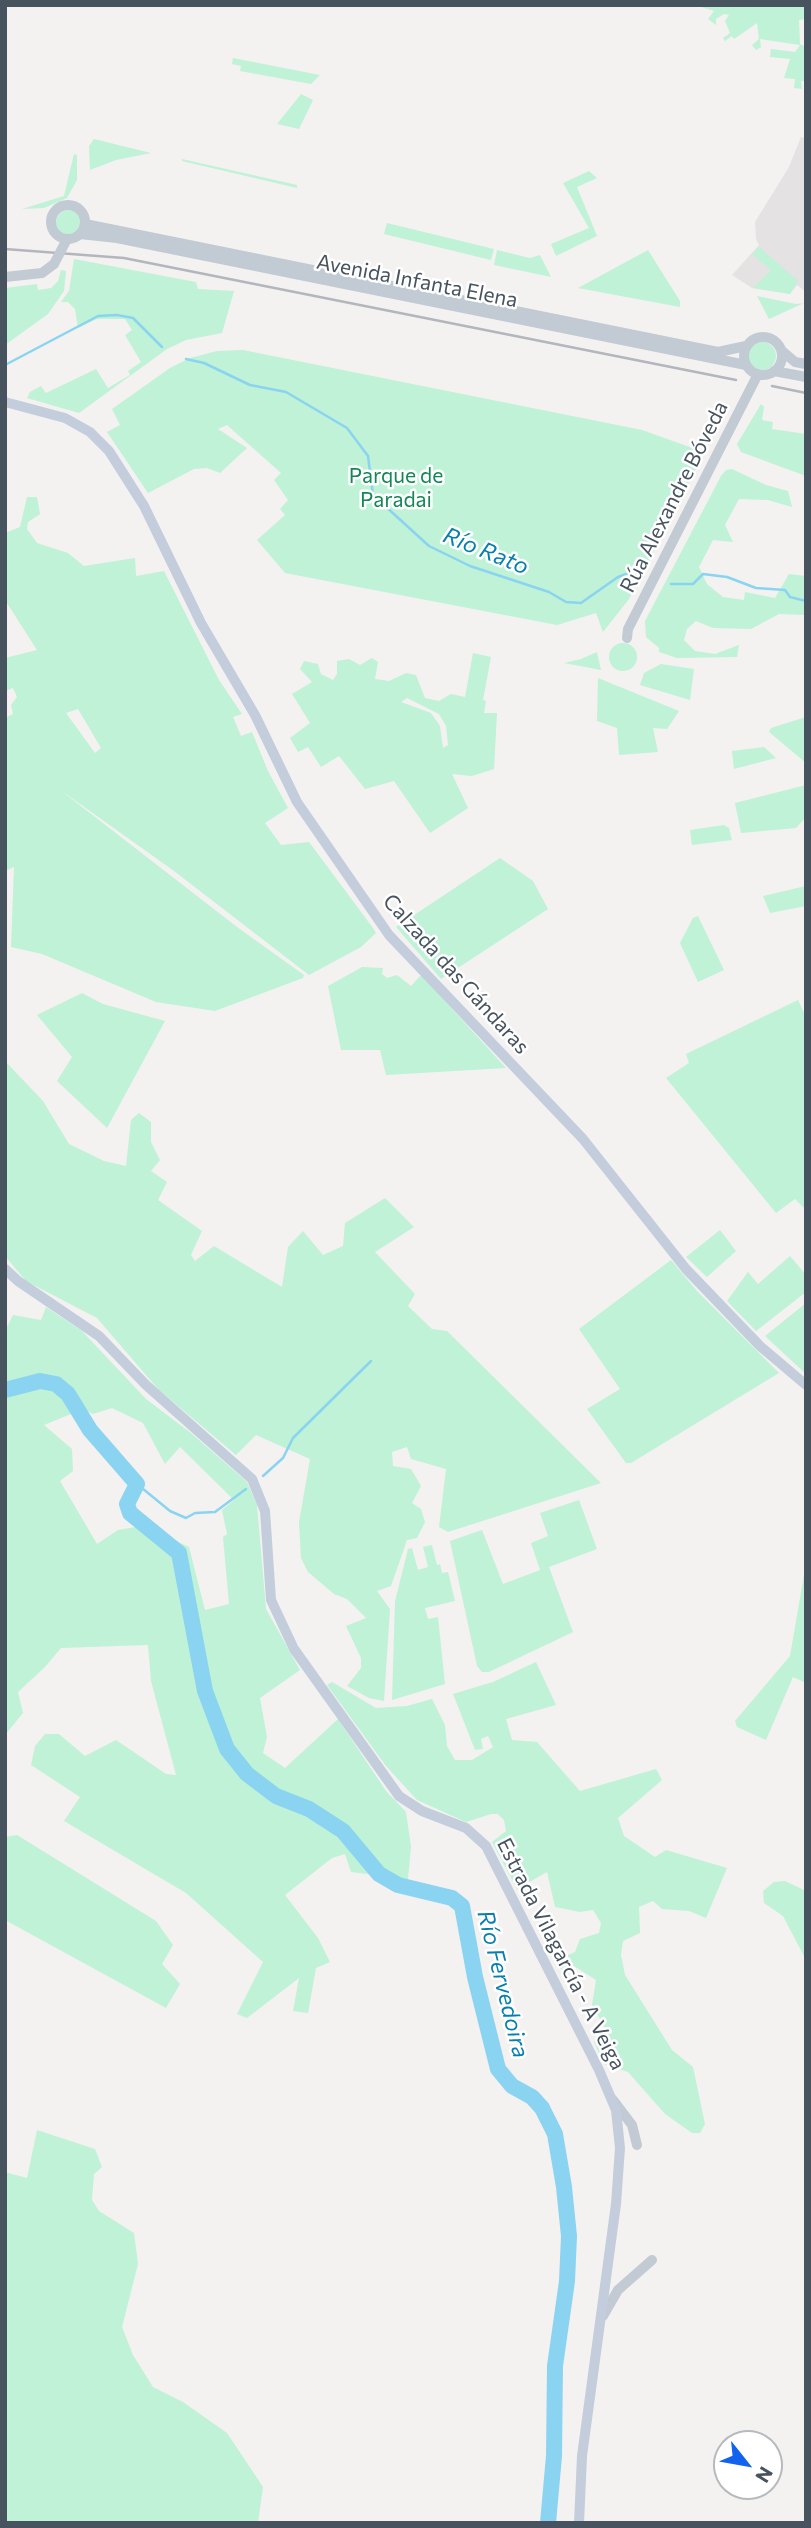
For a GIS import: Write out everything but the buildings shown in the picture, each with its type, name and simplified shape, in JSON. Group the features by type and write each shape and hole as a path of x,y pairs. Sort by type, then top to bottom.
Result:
{"main road":[{"name":"Calzada das Gándaras","path":"5,402 65,418 90,432 109,451 144,506 201,623 256,715 297,802 389,934 583,1139 686,1269 760,1346 806,1385"},
{"name":"Estrada Vilagarcía - A Veiga","path":"5,1269 18,1281 99,1336 146,1385 252,1479 265,1511 271,1600 294,1649 399,1796 422,1811 466,1828 486,1846 612,2099 620,2135 616,2204 582,2456 579,2523"}],"street":[{"path":"5,277 42,273 54,264 67,240 82,229 83,214 75,207 59,208 52,217 52,228 67,240"},
{"name":"Avenida Infanta Elena","path":"82,229 718,352 746,346"},
{"name":"Avenida Infanta Elena","path":"82,229 746,365"},
{"path":"806,364 795,362 767,337 755,338 746,346 746,365 758,374 774,371 806,377"},
{"path":"774,371 781,361 781,350"},
{"name":"Rúa Alexandre Bóveda","path":"627,638 628,629 758,374"},
{"path":"612,2099 625,2113 638,2145"},
{"path":"599,2329 612,2297 652,2260"}],"shaded area":[{"path":"801,137 806,138 806,292 797,285 790,294 752,288 732,275 759,245 755,222 789,167"}],"green space":[{"path":"806,5 806,19 799,20 800,44 806,47 806,81 801,81 802,89 794,88 795,79 784,78 790,59 770,57 771,49 795,52 800,45 760,39 761,47 756,50 752,45 759,39 757,23 734,39 732,36 725,41 723,38 730,33 725,21 729,15 724,14 716,19 716,25 708,19 714,11 698,6"},
{"path":"233,58 320,75 311,84 240,71 241,66 232,64"},
{"path":"301,94 313,100 299,129 277,124"},
{"path":"94,139 151,153 116,160 90,170 89,146"},
{"path":"74,154 77,155 77,180 67,198 44,208 22,209 64,196"},
{"path":"182,161 297,185 297,188"},
{"path":"589,171 597,178 577,187 597,236 556,256 551,244 589,228 563,183"},
{"path":"69,210 78,214 82,223 78,232 69,236 60,232 56,223 60,214"},
{"path":"387,223 494,249 491,260 384,234"},
{"path":"759,247 798,281 790,294 753,288 771,270 752,254"},
{"path":"497,250 530,258 540,255 551,277 494,265"},
{"path":"648,250 680,301 680,307 578,288"},
{"path":"74,259 196,282 198,289 234,291 222,333 186,340 167,349 79,413 27,398 30,392 41,386 46,393 96,369 108,388 130,375 128,371 141,362 125,335 132,330 125,319 97,319 78,328 75,309 68,302 61,302 69,291"},
{"path":"61,270 66,271 64,291 48,314 5,345 5,288 37,284 38,290 51,288 58,281"},
{"path":"757,296 796,304 804,303 769,319"},
{"path":"762,342 772,346 776,356 772,366 762,370 752,366 748,356 752,346"},
{"name":"Parque de Paradai","path":"243,350 642,430 698,450 701,459 629,599 603,632 596,613 557,625 285,573 257,540 285,515 280,509 288,500 274,480 281,473 227,425 218,429 247,448 220,473 207,468 194,469 148,493 107,432 120,425 112,409 170,368 190,358 217,351"},
{"path":"761,404 764,407 762,420 773,422 772,429 806,434 806,476 741,452 737,444"},
{"path":"732,469 766,485 788,491 792,507 768,500 739,499 725,525 733,542 713,540 699,567 707,584 723,597 744,600 745,592 775,598 789,574 806,576 806,615 779,614 751,629 713,628 696,621 687,629 684,640 695,651 715,654 739,645 737,657 677,658 659,652 659,648 646,637 645,621 721,476 726,470"},
{"path":"27,497 37,497 40,514 28,522 27,529 37,543 68,553 84,566 135,558 136,576 164,571 219,680 242,714 233,717 241,736 252,732 268,771 288,808 265,823 281,845 309,842 376,933 361,947 309,975 174,871 59,789 237,927 304,975 303,978 215,1011 156,1002 42,954 11,947 14,867 5,871 5,718 13,714 11,705 17,697 13,688 5,691 5,658 37,650 5,600 5,533 20,527","holes":["78,709 101,748 95,753 66,713"]},
{"path":"623,643 633,647 637,657 633,667 623,671 613,667 609,657 613,647"},
{"path":"597,652 601,670 564,663 581,659"},
{"path":"473,653 491,657 483,700 486,701 484,713 497,713 494,769 472,776 452,774 468,808 430,833 394,781 365,789 339,756 321,767 308,747 298,752 290,738 310,723 292,694 312,682 300,669 304,661 318,664 321,674 333,680 337,674 337,661 349,659 360,665 372,658 378,662 375,679 389,681 406,673 416,675 425,698 439,701 451,694 465,697","holes":["407,698 439,714 446,726 448,745 443,748 440,726 431,713 401,702"]},
{"path":"661,664 694,669 690,700 640,685 644,673"},
{"path":"598,678 679,711 667,729 653,728 658,752 619,755 617,728 597,721"},
{"path":"806,717 806,763 769,732 771,728"},
{"path":"764,747 776,758 734,769 732,751"},
{"path":"806,785 806,817 796,828 741,833 735,803"},
{"path":"724,825 729,828 732,840 692,845 690,830"},
{"path":"500,858 533,881 548,909 441,979 396,927"},
{"path":"806,886 806,906 770,913 763,896"},
{"path":"698,916 724,970 698,982 680,943 693,918"},
{"path":"362,967 383,968 382,974 387,978 397,975 411,986 421,975 506,1068 386,1075 380,1050 341,1050 328,986"},
{"path":"82,993 103,1004 165,1021 107,1128 57,1081 72,1057 37,1015"},
{"path":"798,1000 806,1017 806,1210 795,1199 776,1213 666,1078 689,1063 686,1054"},
{"path":"5,1061 43,1101 69,1144 104,1161 126,1166 131,1120 139,1113 151,1122 151,1142 160,1160 151,1171 167,1182 158,1200 202,1231 191,1255 195,1261 214,1246 282,1287 288,1247 303,1231 323,1255 343,1246 345,1223 385,1198 414,1227 375,1252 415,1294 408,1306 432,1329 447,1331 601,1483 448,1532 439,1527 446,1469 411,1459 407,1447 392,1452 393,1466 411,1469 421,1486 412,1503 421,1509 425,1522 417,1538 407,1540 391,1586 377,1591 390,1609 384,1701 369,1698 347,1686 361,1668 361,1658 346,1626 366,1618 347,1599 334,1594 308,1572 301,1558 299,1522 310,1459 256,1435 236,1455 158,1389 97,1318 26,1281 5,1256"},
{"path":"720,1230 736,1251 707,1277 686,1257"},
{"path":"790,1256 806,1275 806,1292 756,1331 727,1301 748,1272 758,1284"},
{"path":"671,1260 697,1291 779,1373 631,1463 626,1463 587,1409 620,1389 579,1329"},
{"path":"806,1303 806,1374 765,1336"},
{"path":"46,1307 82,1331 146,1399 191,1433 247,1482 257,1505 266,1609 300,1670 260,1698 267,1737 263,1753 285,1768 338,1719 386,1791 406,1812 411,1847 408,1879 351,1872 345,1854 332,1858 285,1895 318,1938 330,1962 316,1968 308,2013 293,2011 299,1978 247,2018 237,2014 263,1962 186,1893 64,1821 80,1797 31,1765 35,1746 45,1734 59,1734 85,1756 116,1740 166,1774 176,1775 151,1681 148,1645 61,1648 18,1692 23,1713 5,1735 5,1331 13,1315 41,1320","holes":["112,1408 143,1423 165,1464 180,1447 234,1500 222,1510 227,1534 223,1537 229,1604 205,1610 189,1547 174,1540 159,1540 142,1526 118,1530 97,1544 60,1481 73,1471 72,1449 44,1425 83,1409 93,1414"]},
{"path":"579,1500 597,1549 549,1567 573,1632 489,1672 482,1672 477,1666 450,1541 482,1530 503,1584 540,1570 531,1543 548,1536 540,1513"},
{"path":"432,1545 437,1565 440,1564 442,1573 448,1572 455,1601 425,1608 428,1619 438,1617 445,1684 392,1700 395,1601 408,1549 412,1548 418,1570 428,1567 423,1547"},
{"path":"806,1563 806,1683 793,1677 766,1740 737,1727 735,1721 790,1656"},
{"path":"536,1662 556,1705 506,1719 512,1740 537,1742 580,1791 656,1769 662,1780 618,1818 624,1836 655,1857 666,1850 727,1868 706,1918 689,1911 662,1909 653,1901 639,1907 640,1933 623,1941 621,1955 625,1975 672,2050 693,2067 705,2124 700,2133 692,2133 665,2114 628,2072 604,2064 594,2042 606,2030 592,2005 596,1980 574,1966 560,1969 555,1961 575,1952 580,1939 599,1933 601,1923 593,1910 580,1912 555,1907 547,1872 517,1889 492,1842 506,1831 504,1820 498,1814 491,1814 466,1822 417,1800 386,1766 327,1685 332,1682 376,1708 407,1706 432,1699 445,1725 447,1746 455,1760 472,1760 493,1747 488,1736 481,1739 483,1749 475,1750 453,1694 493,1682"},
{"path":"17,1835 156,1921 173,1945 162,1964 180,1984 166,2008 5,1920 5,1837"},
{"path":"785,1881 806,1891 806,1960 783,1916 764,1903 763,1891 774,1882"},
{"path":"37,2130 95,2149 102,2167 94,2174 92,2200 99,2211 134,2233 138,2264 122,2327 133,2355 153,2387 183,2402 227,2433 263,2487 258,2523 5,2523 5,2172 27,2178"}],"waterway":[{"name":"Río Rato","path":"5,365 98,316 133,318 162,347"},
{"name":"Río Rato","path":"186,359 204,363 250,385 286,392 347,428 368,456 373,495 429,546 470,566 549,592 566,602 581,603 618,577 629,573 636,574"},
{"name":"Río Rato","path":"671,584 693,584 703,574 727,577 756,588 785,590 790,597 806,601"},
{"path":"263,1476 283,1458 293,1438 371,1361"},
{"name":"Río Fervedoira","path":"5,1390 40,1381 56,1384 68,1394 90,1430 137,1484 127,1504 130,1513 179,1553 205,1691 227,1749 247,1774 276,1796 309,1809 343,1831 379,1874 398,1885 452,1898 462,1906 475,1977 498,2069 512,2086 532,2097 542,2108 555,2134 564,2187 569,2236 567,2281 555,2366 554,2456 548,2523"},
{"path":"137,1484 170,1511 186,1518 195,1513 215,1512 246,1489"}],"railway":[{"path":"5,249 124,258 736,380"},
{"path":"772,386 806,393"}]}
